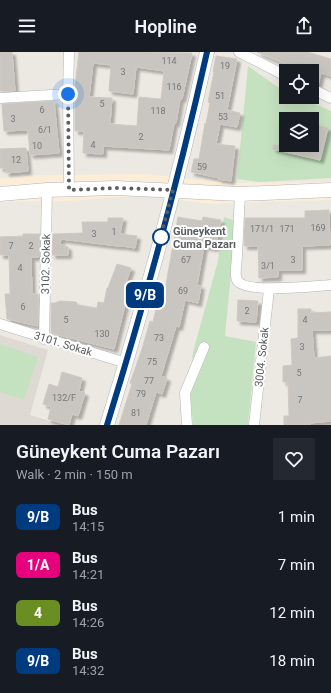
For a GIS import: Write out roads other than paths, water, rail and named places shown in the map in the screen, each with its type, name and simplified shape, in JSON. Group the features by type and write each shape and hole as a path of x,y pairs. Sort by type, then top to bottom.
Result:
{"main road":[{"path":"107,425 138,324 193,115 207,52"},
{"path":"0,194 47,190 116,188 240,194 331,190"}],"street":[{"path":"69,52 69,190"},
{"path":"239,52 250,55 279,72"},
{"path":"319,92 331,98"},
{"path":"0,98 68,94"},
{"name":"3102. Sokak","path":"44,339 47,190"},
{"path":"240,194 237,280 239,283 247,286 269,289 331,285"},
{"name":"3004. Sokak","path":"254,425 269,289"},
{"name":"3101. Sokak","path":"0,324 44,339 126,362"},
{"path":"187,425 185,393 204,347"}],"place":[{"name":"Güneykent Cuma Pazarı","path":"161,237"}]}
